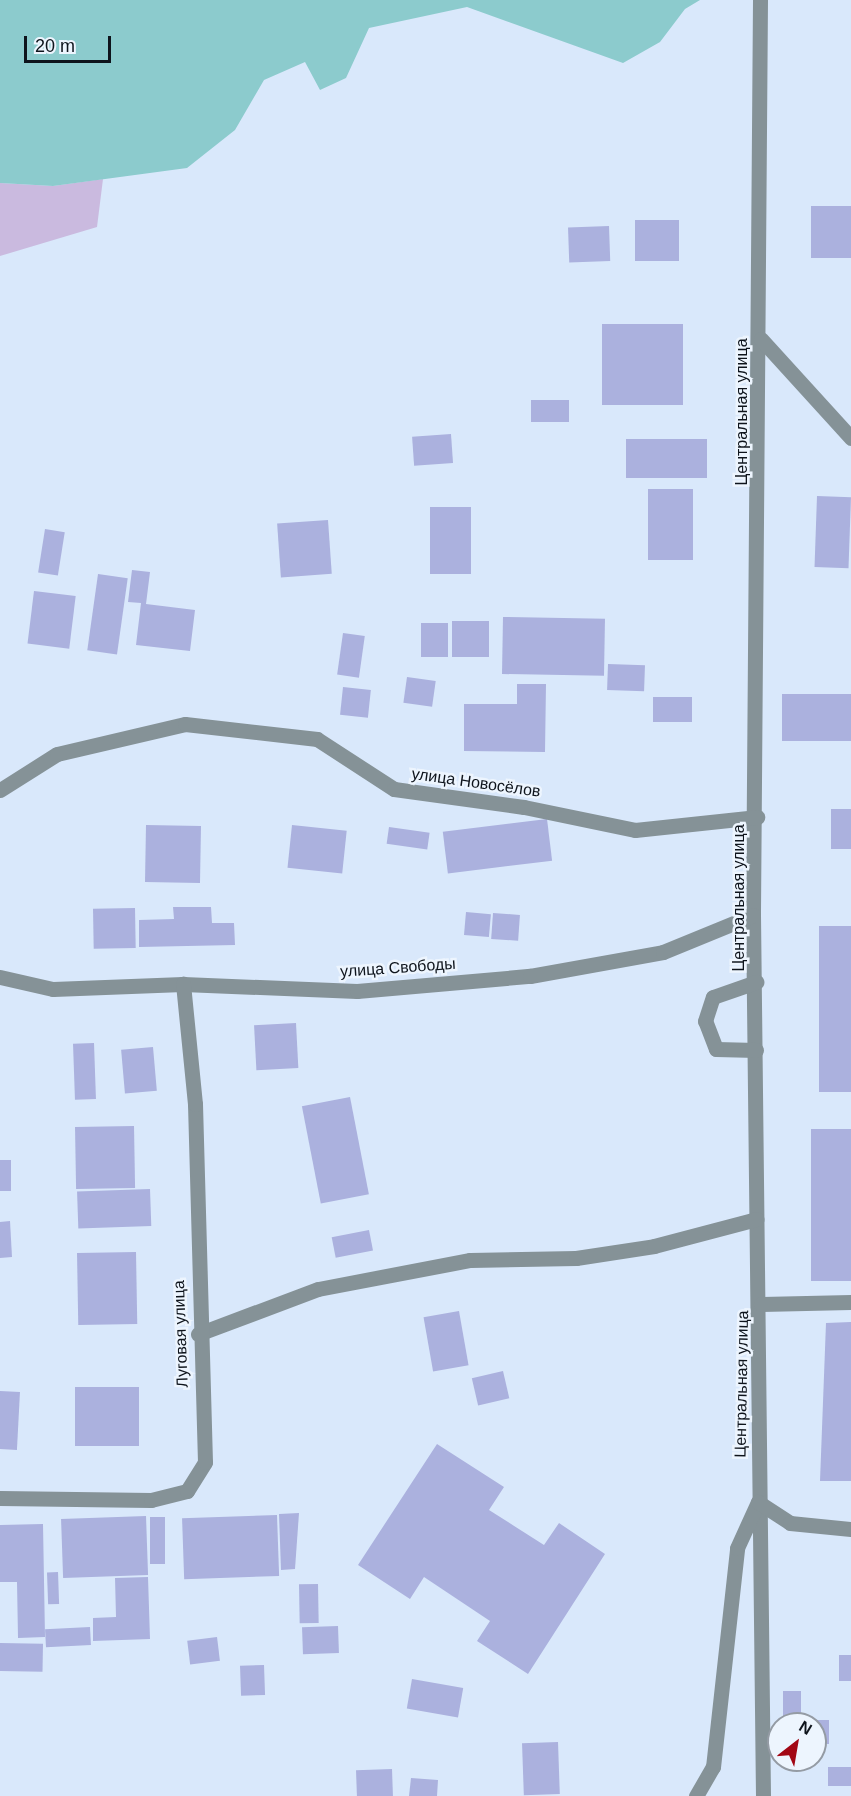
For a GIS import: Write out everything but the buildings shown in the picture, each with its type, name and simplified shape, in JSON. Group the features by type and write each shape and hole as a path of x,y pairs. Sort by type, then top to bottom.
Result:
{"street":[{"name":"Центральная улица","path":"760,0 761,339 757,817 753,915 756,982 757,1219 761,1304 758,1502 763,1555 763,1796"},
{"path":"761,339 851,438"},
{"name":"улица Новосёлов","path":"0,790 57,754 185,724 317,739 394,789 524,807 635,830 757,817"},
{"name":"улица Свободы","path":"0,977 53,989 183,984 357,991 530,976 663,952 753,915"},
{"path":"756,982 713,998 705,1021 716,1049 756,1050"},
{"name":"Луговая улица","path":"0,1497 151,1500 187,1491 205,1462 198,1334 195,1104 183,984"},
{"path":"198,1334 318,1289 470,1260 576,1258 654,1246 757,1219"},
{"path":"761,1304 851,1302"},
{"path":"696,1796 713,1767 737,1548 758,1502 790,1522 851,1529"}],"shaded area":[{"path":"0,0 700,0 685,9 660,42 623,63 467,7 369,28 346,78 320,90 305,62 264,80 235,130 187,168 53,186 0,183"},
{"path":"103,179 97,227 0,256 0,183 53,186"}]}
